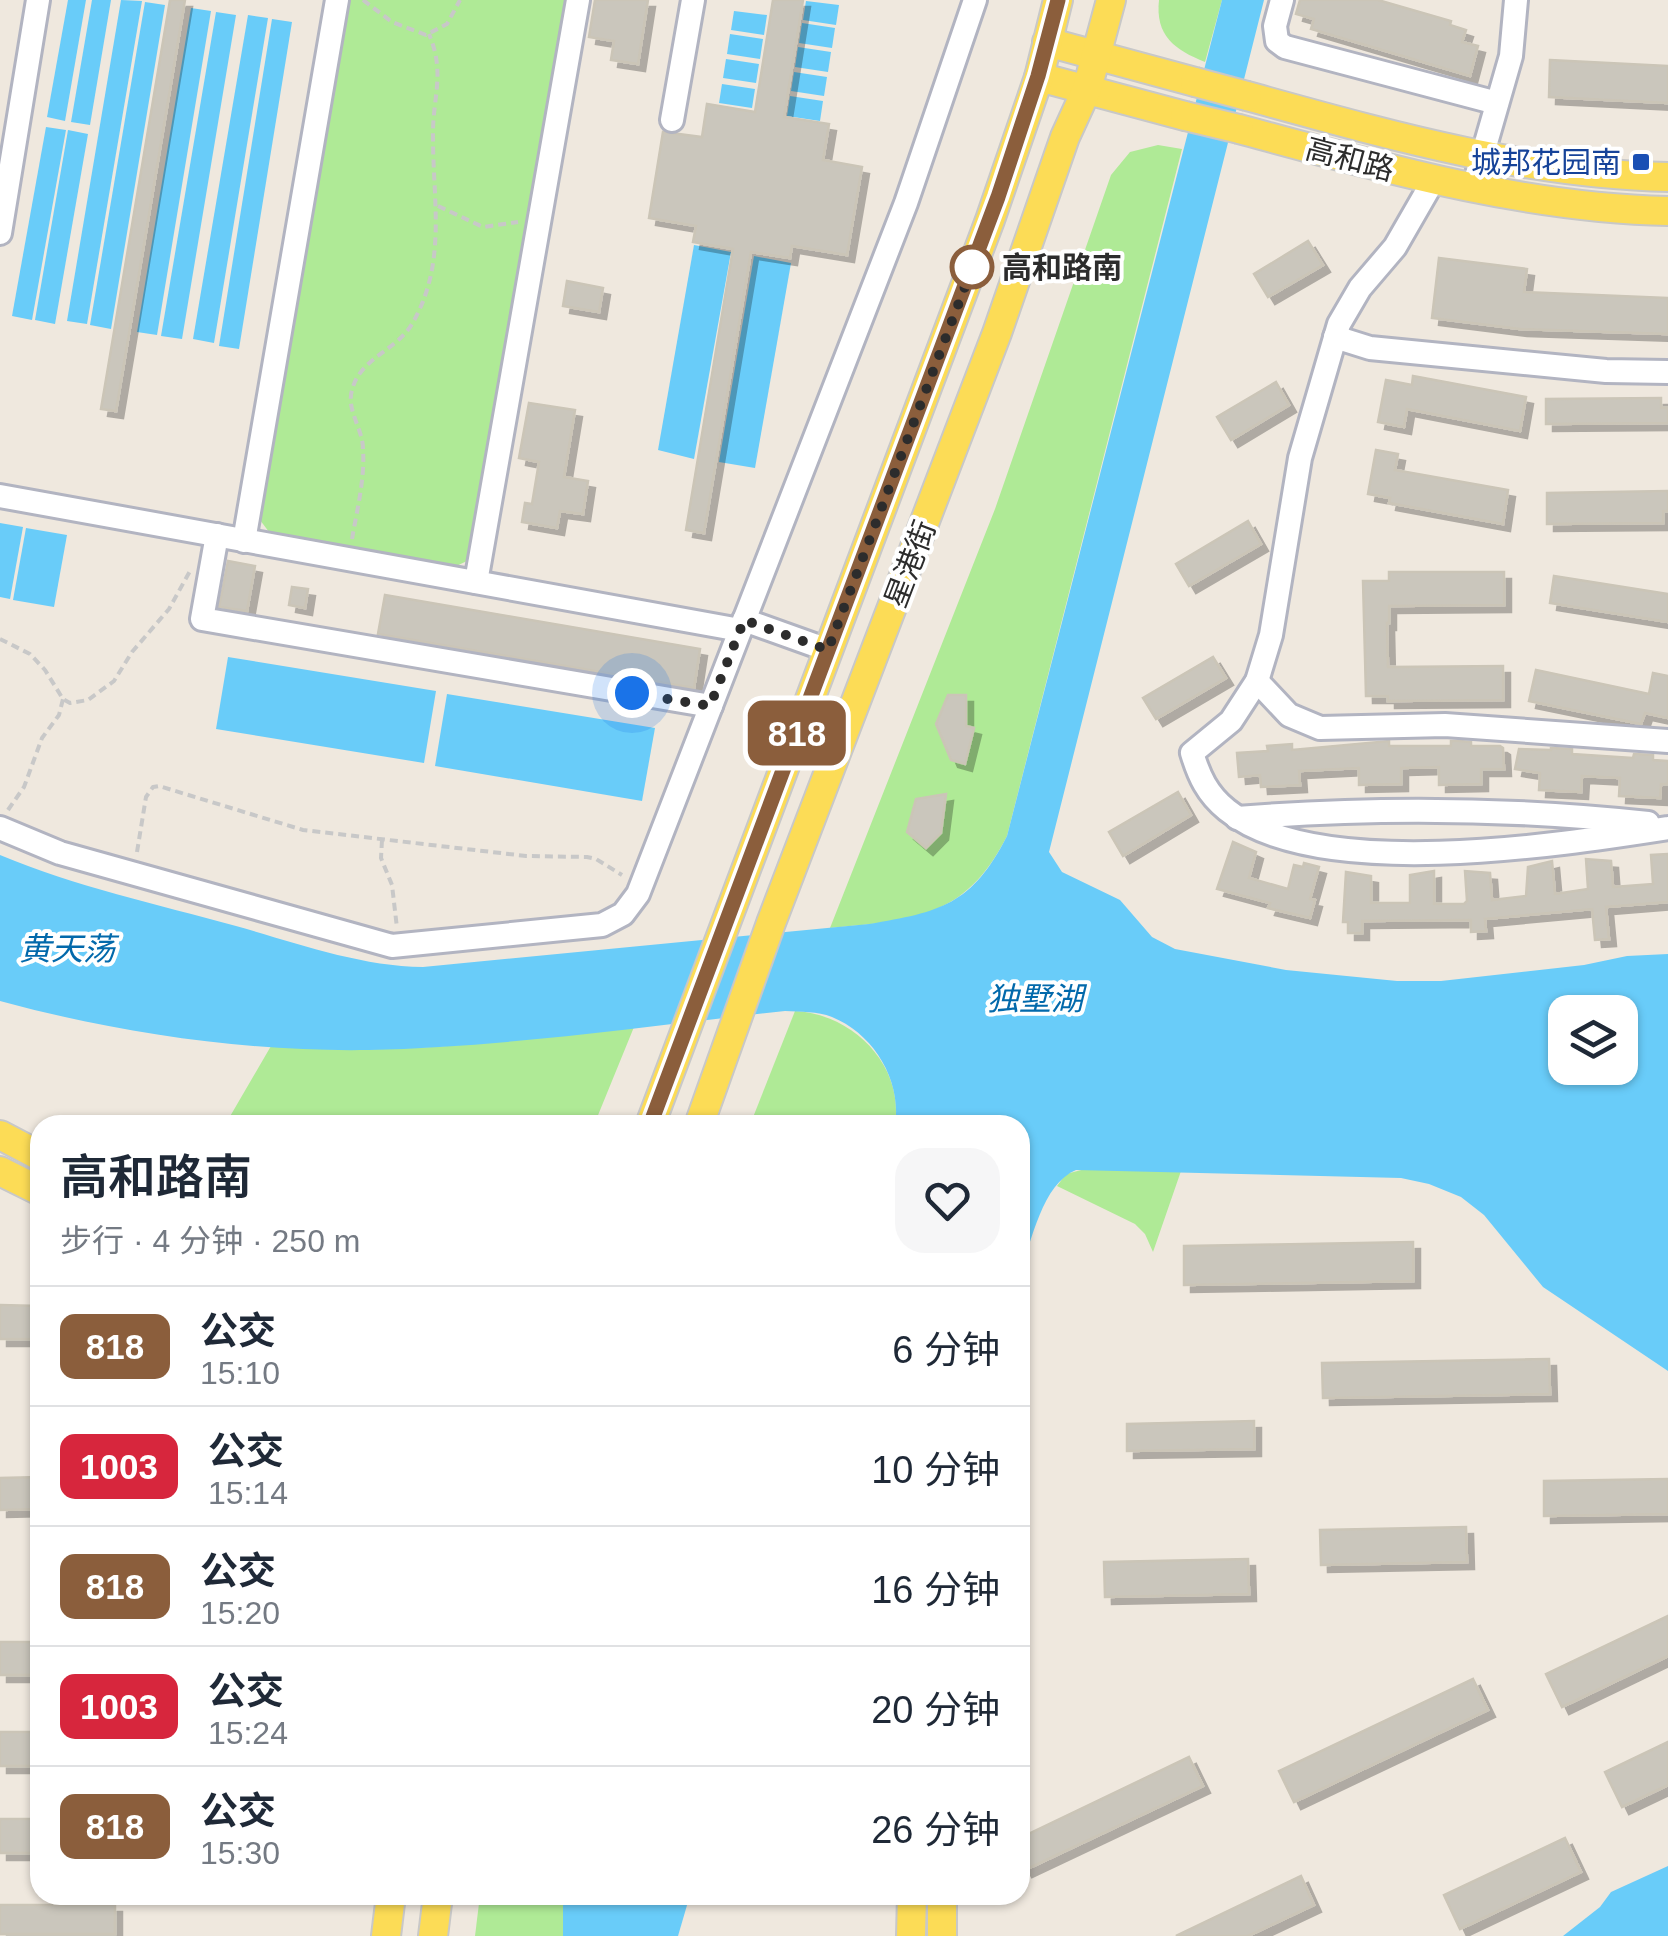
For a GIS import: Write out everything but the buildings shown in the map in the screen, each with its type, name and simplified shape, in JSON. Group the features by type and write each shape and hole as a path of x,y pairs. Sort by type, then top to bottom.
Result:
{"main road":[{"name":"星港街","path":"654,1115 995,205 1038,76 1058,0"},
{"name":"星港街","path":"703,1115 771,923 997,333 1065,137 1087,89 1111,0"},
{"name":"高和路","path":"1047,42 1422,144 1548,167 1668,177"},
{"name":"高和路","path":"1038,76 1433,181 1543,200 1668,210"},
{"path":"0,1135 30,1151"},
{"path":"0,1170 30,1186"},
{"path":"386,1936 390,1905"},
{"path":"434,1936 437,1905"},
{"path":"911,1936 912,1905"},
{"path":"942,1905 942,1936"}],"street":[{"path":"0,233 38,0"},
{"path":"244,540 337,0"},
{"path":"476,582 578,0"},
{"path":"672,120 693,0"},
{"path":"0,825 60,854 376,944 399,947 602,925 623,914 641,886 906,203 975,0"},
{"path":"1282,0 1275,26 1280,45 1497,103"},
{"path":"1473,188 1511,56 1516,0"},
{"path":"1433,181 1395,247 1350,302 1335,337 1300,458 1272,635 1257,681 1231,721 1192,753 1202,783 1212,797 1238,818 1264,832 1314,844 1440,852 1547,846 1668,826"},
{"path":"1335,337 1370,348 1592,370 1668,372"},
{"path":"0,496 215,545 244,540 742,625 828,650"},
{"path":"215,545 202,619 710,706"},
{"path":"1257,681 1289,715 1320,728 1445,725 1668,742"},
{"path":"1238,818 1356,809 1450,809 1668,826"}],"path":[{"path":"363,0 418,34 430,34 447,24 460,0"},
{"path":"349,560 363,470 362,438 351,403 352,387 366,366 394,346 414,321 431,268 438,206 433,137 439,68 430,34"},
{"path":"438,206 483,227 540,218"},
{"path":"0,639 30,654 63,699 70,703 88,700 114,681 138,644 150,635 169,609 183,579 215,545"},
{"path":"0,825 24,787 42,738 60,715 63,699"},
{"path":"133,874 146,797 153,787 303,830 526,856 596,859 641,886"},
{"path":"382,840 381,858 393,892 399,947"}],"green space":[{"path":"343,0 570,0 474,551 467,561 452,568 272,536 260,520 259,507"},
{"path":"1159,0 1222,0 1205,62 1169,40 1160,23"},
{"path":"1158,145 1182,149 1007,836 973,884 934,910 887,922 830,928 995,509 1111,175 1130,152"},
{"path":"795,1011 816,1014 855,1033 883,1063 896,1103 895,1115 754,1115"},
{"path":"634,1027 598,1115 231,1115 271,1046 362,1050 498,1042"},
{"path":"1089,1168 1181,1171 1153,1252 1145,1234 1135,1224 1057,1186 1066,1174"},
{"path":"479,1905 563,1905 563,1936 475,1936"}],"water":[{"path":"68,0 86,0 65,121 47,117"},
{"path":"92,0 111,0 90,125 71,122"},
{"path":"121,0 142,1 87,324 67,321"},
{"name":"独墅湖","path":"1222,0 1264,0 1049,852 1062,872 1120,900 1152,937 1175,949 1286,970 1397,981 1441,981 1668,954 1668,1371 1543,1287 1484,1215 1461,1197 1401,1178 1076,1170 1055,1187 1030,1242 1030,1115 896,1115 889,1076 872,1047 847,1025 821,1014 785,1011 473,1045 323,1050 229,1044 136,1031 0,1001 0,855 87,886 328,952 375,963 423,967 869,924 935,909 967,891 981,877 1007,836"},
{"path":"806,1 839,5 836,25 803,20"},
{"path":"145,2 165,5 111,329 90,325"},
{"path":"191,8 211,11 157,335 137,332"},
{"path":"734,11 767,15 764,35 731,30"},
{"path":"216,12 236,15 182,339 161,336"},
{"path":"248,15 268,18 214,343 193,339"},
{"path":"272,19 292,22 239,349 219,346"},
{"path":"802,23 835,28 832,48 799,43"},
{"path":"730,34 763,39 760,59 727,54"},
{"path":"798,47 831,52 828,72 795,67"},
{"path":"726,59 759,64 756,83 723,78"},
{"path":"794,72 827,77 824,96 791,91"},
{"path":"722,84 755,89 752,108 719,103"},
{"path":"790,96 823,101 820,121 787,116"},
{"path":"46,127 66,130 32,320 12,316"},
{"path":"68,130 88,134 55,324 35,320"},
{"path":"694,245 731,252 694,459 658,450"},
{"path":"754,256 791,263 755,468 719,462"},
{"path":"0,523 23,527 10,599 0,597"},
{"path":"26,528 67,535 54,607 13,600"},
{"path":"228,657 436,691 424,763 216,729"},
{"path":"447,694 655,728 642,801 435,766"},
{"path":"1668,1866 1668,1936 1563,1936 1600,1907 1611,1892"},
{"path":"563,1905 687,1905 678,1936 563,1936"}],"bus line":[{"name":"818","path":"654,1115 998,197 1038,76 1058,0"}],"place":[{"name":"城邦花园南","path":"1641,162"},
{"name":"高和路南","path":"972,267"}],"route":[{"path":"632,693 710,706 744,620 828,650 978,252 972,267"}],"water label":[{"name":"黄天荡","path":"67,949"}]}
